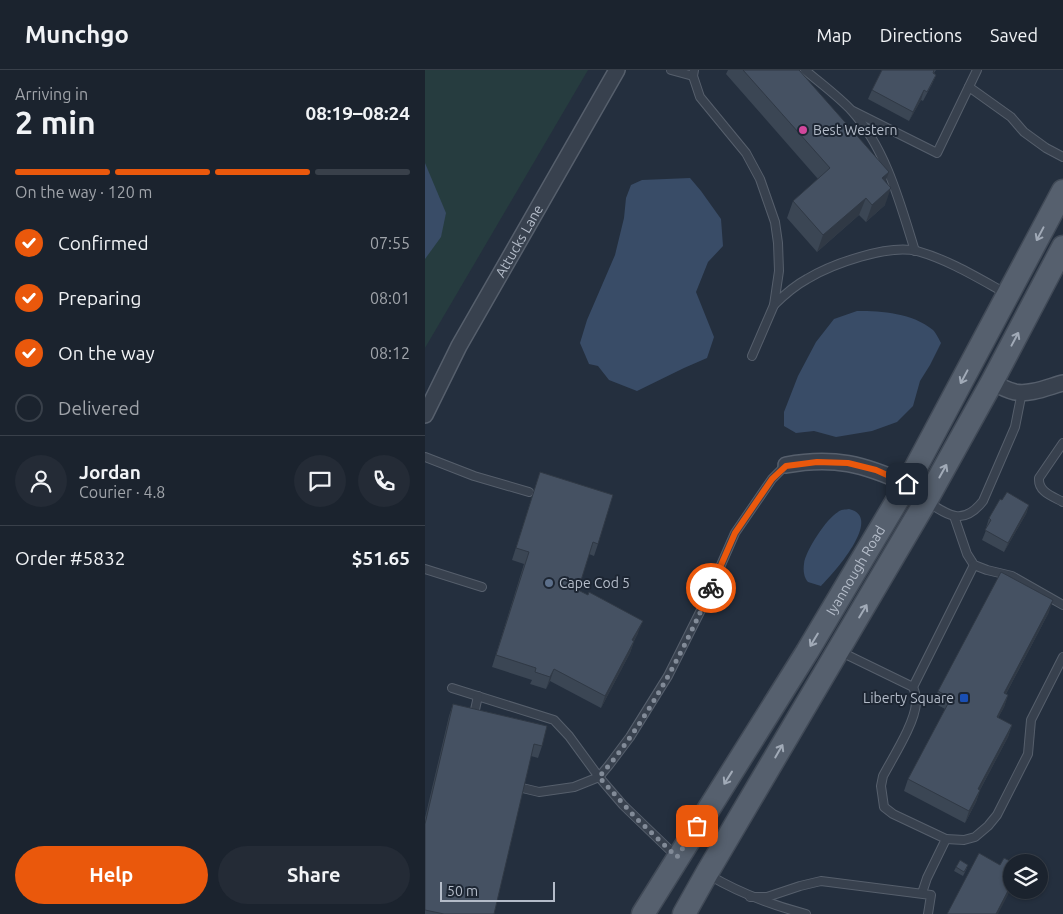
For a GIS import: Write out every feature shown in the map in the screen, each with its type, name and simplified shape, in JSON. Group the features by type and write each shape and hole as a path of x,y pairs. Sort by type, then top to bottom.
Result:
{"main road":[{"name":"Iyannough Road","path":"643,914 807,652 907,484 1063,191"},
{"name":"Iyannough Road","path":"684,914 926,501 992,382 1063,247"}],"street":[{"name":"Attucks Lane","path":"425,415 467,331 617,70"},
{"path":"992,382 1009,390 1022,392 1063,383"},
{"path":"786,466 817,462 848,463 876,470 907,484"}],"lane":[{"path":"671,70 694,73 700,97 746,153 760,179 775,222 779,271 774,305 752,356"},
{"path":"805,70 852,111 874,142 897,194 915,251"},
{"path":"852,111 937,153 977,70"},
{"path":"969,87 1011,118 1024,132 1045,148 1063,157"},
{"path":"774,305 792,288 808,278 872,253 893,250 915,251 965,270 1008,295"},
{"path":"926,501 954,516 968,516 975,511 983,501 1015,427 1022,392"},
{"path":"1063,442 1039,478 1039,485 1042,490 1063,502"},
{"path":"425,457 475,476 529,492"},
{"path":"503,784 539,792 575,787 599,777 630,738 668,676 696,621 735,533 772,479 786,466"},
{"path":"954,516 967,554 974,565 1012,576 1063,606"},
{"path":"974,565 913,687 916,696 914,711 883,776 881,786 884,807 893,814 946,839 964,840 975,836 988,826 997,815 1028,754 1031,720 1063,657"},
{"path":"425,569 482,587"},
{"path":"839,651 913,687"},
{"path":"451,688 554,720 578,746 599,777 630,812 677,857"},
{"path":"471,731 478,696"},
{"path":"922,893 927,878 946,839"},
{"path":"707,873 732,889 750,897 807,914"},
{"path":"750,897 767,897 821,880 931,894 928,914"}],"green space":[{"path":"425,70 588,70 425,348"}],"water":[{"path":"425,163 446,213 441,237 425,259"},
{"path":"690,178 721,219 723,246 708,262 696,292 714,337 707,358 637,391 609,380 598,366 589,364 580,343 587,320 615,255 624,218 626,198 631,185 642,180"},
{"path":"857,311 897,314 907,317 925,324 937,336 941,343 920,381 913,406 897,422 872,431 836,437 814,431 796,433 784,426 784,412 798,376 816,342 834,319"},
{"path":"849,509 859,514 861,523 859,534 853,546 821,586 808,582 804,566 805,558 812,543 833,515 840,510"}],"building":[{"name":"Best Western","path":"743,70 799,70 889,172 882,178 891,188 872,205 866,198 823,235 793,201 830,168"},
{"path":"882,70 934,70 933,73 936,75 927,92 924,90 913,112 872,90"},
{"name":"Cape Cod 5","path":"540,472 613,495 598,544 593,542 578,590 588,595 589,592 643,621 605,696 554,669 550,677 535,672 536,668 496,655 529,552 516,548"},
{"path":"1007,492 1029,505 1008,543 985,530 991,520 989,518 1000,499 1002,500"},
{"path":"1001,572 1053,600 1004,693 1008,695 997,717 1012,725 978,789 980,790 969,811 908,779 951,698 938,691"},
{"path":"453,704 547,726 542,746 534,744 494,914 444,914 425,910 425,824"},
{"path":"979,853 1000,865 1003,860 1004,899 996,914 947,914"},
{"path":"960,860 968,865 964,872 956,867"}],"way so far":[{"path":"697,826 677,857 623,805 599,777 630,738 668,676 711,588"}],"place":[{"name":"Best Western","path":"803,130"},
{"name":"Cape Cod 5","path":"549,583"},
{"name":"Liberty Square","path":"964,698"}],"route":[{"path":"711,588 735,533 772,479 786,466 800,462 848,463 876,470 907,484"}]}
